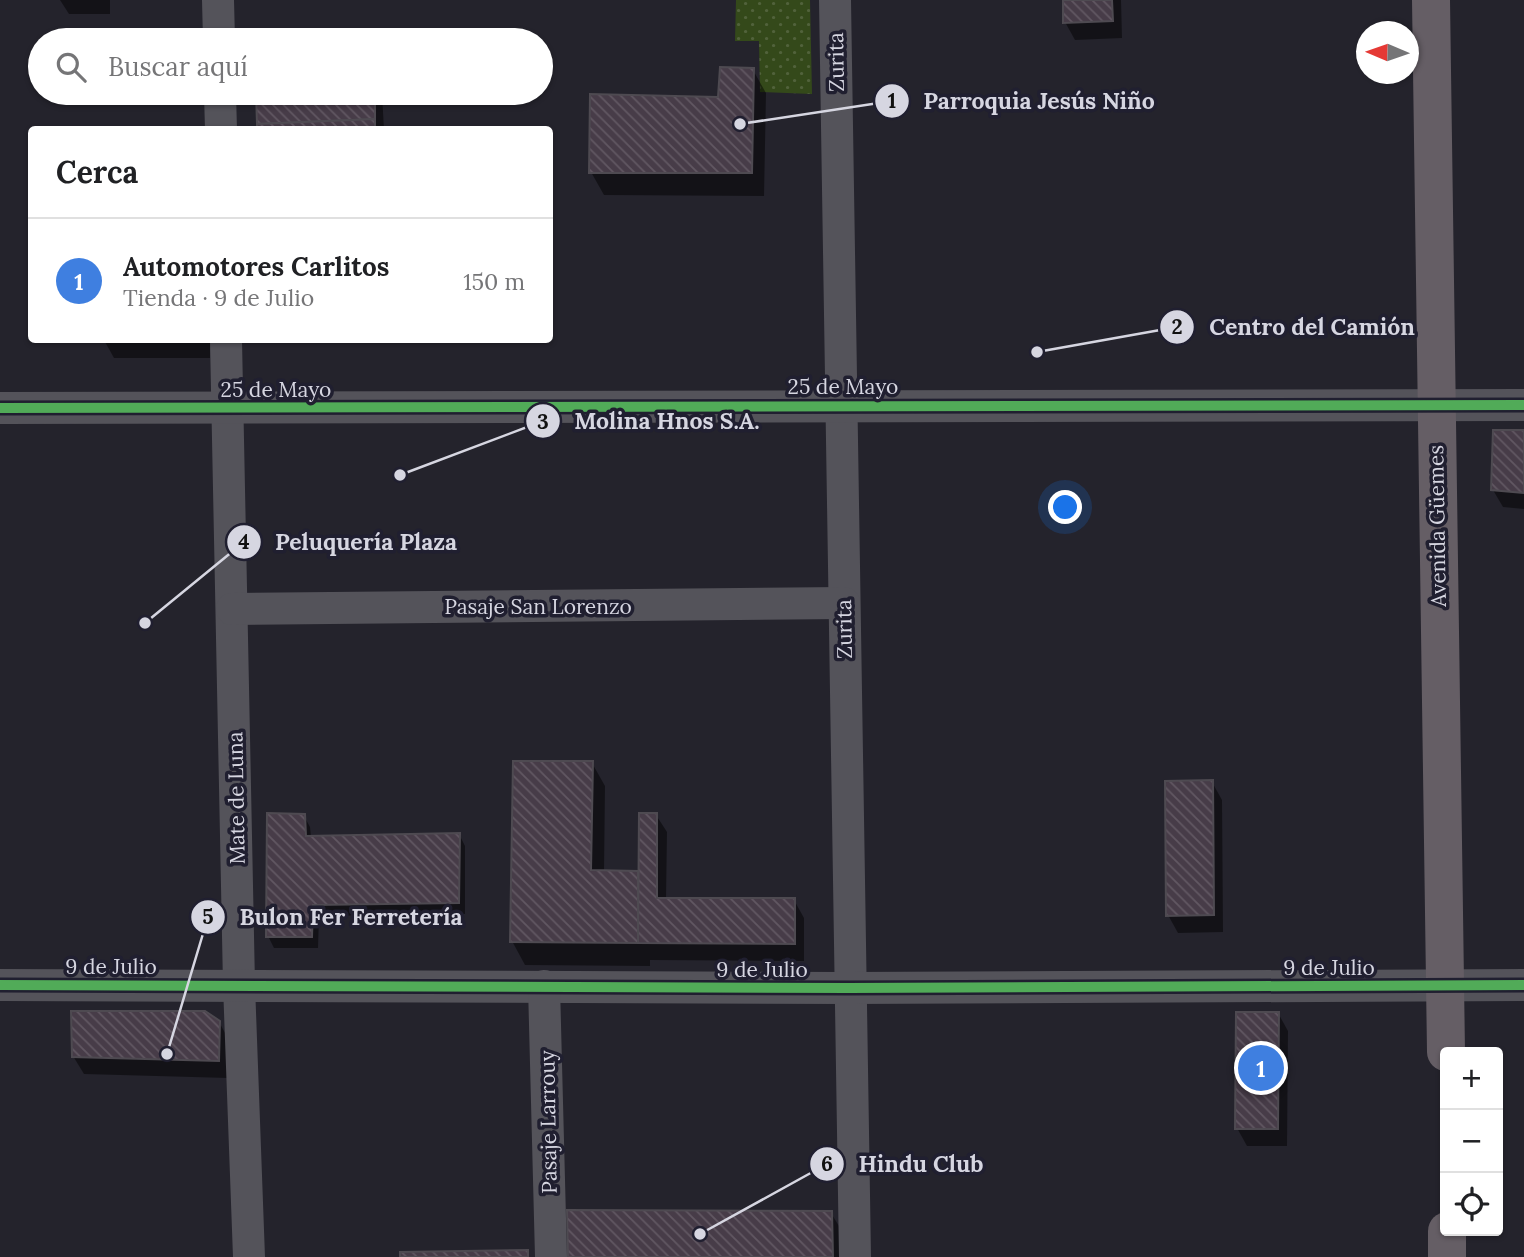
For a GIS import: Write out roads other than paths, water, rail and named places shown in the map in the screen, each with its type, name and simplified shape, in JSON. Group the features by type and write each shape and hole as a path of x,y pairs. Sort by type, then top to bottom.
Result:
{"main road":[{"name":"Avenida Güemes","path":"1431,0 1434,405 1446,1047"},
{"path":"1447,1236 1447,1257"}],"street":[{"path":"218,0 219,28"},
{"name":"Zurita","path":"835,0 855,1257"},
{"path":"220,105 221,126"},
{"name":"Mate de Luna","path":"226,343 239,985 249,1257"},
{"name":"25 de Mayo","path":"0,408 1524,405"},
{"name":"Pasaje San Lorenzo","path":"232,609 844,604"},
{"name":"9 de Julio","path":"0,985 849,988 1524,985"},
{"name":"Pasaje Larrouy","path":"544,986 551,1257"}],"place":[{"name":"Parroquia Jesús Niño","path":"740,124"},
{"name":"Centro del Camión","path":"1037,352"},
{"name":"Molina Hnos S.A.","path":"400,475"},
{"name":"Peluquería Plaza","path":"145,623"},
{"name":"Bulon Fer Ferretería","path":"167,1054"},
{"name":"Automotores Carlitos","path":"1261,1068"},
{"name":"Hindu Club","path":"700,1234"}]}
